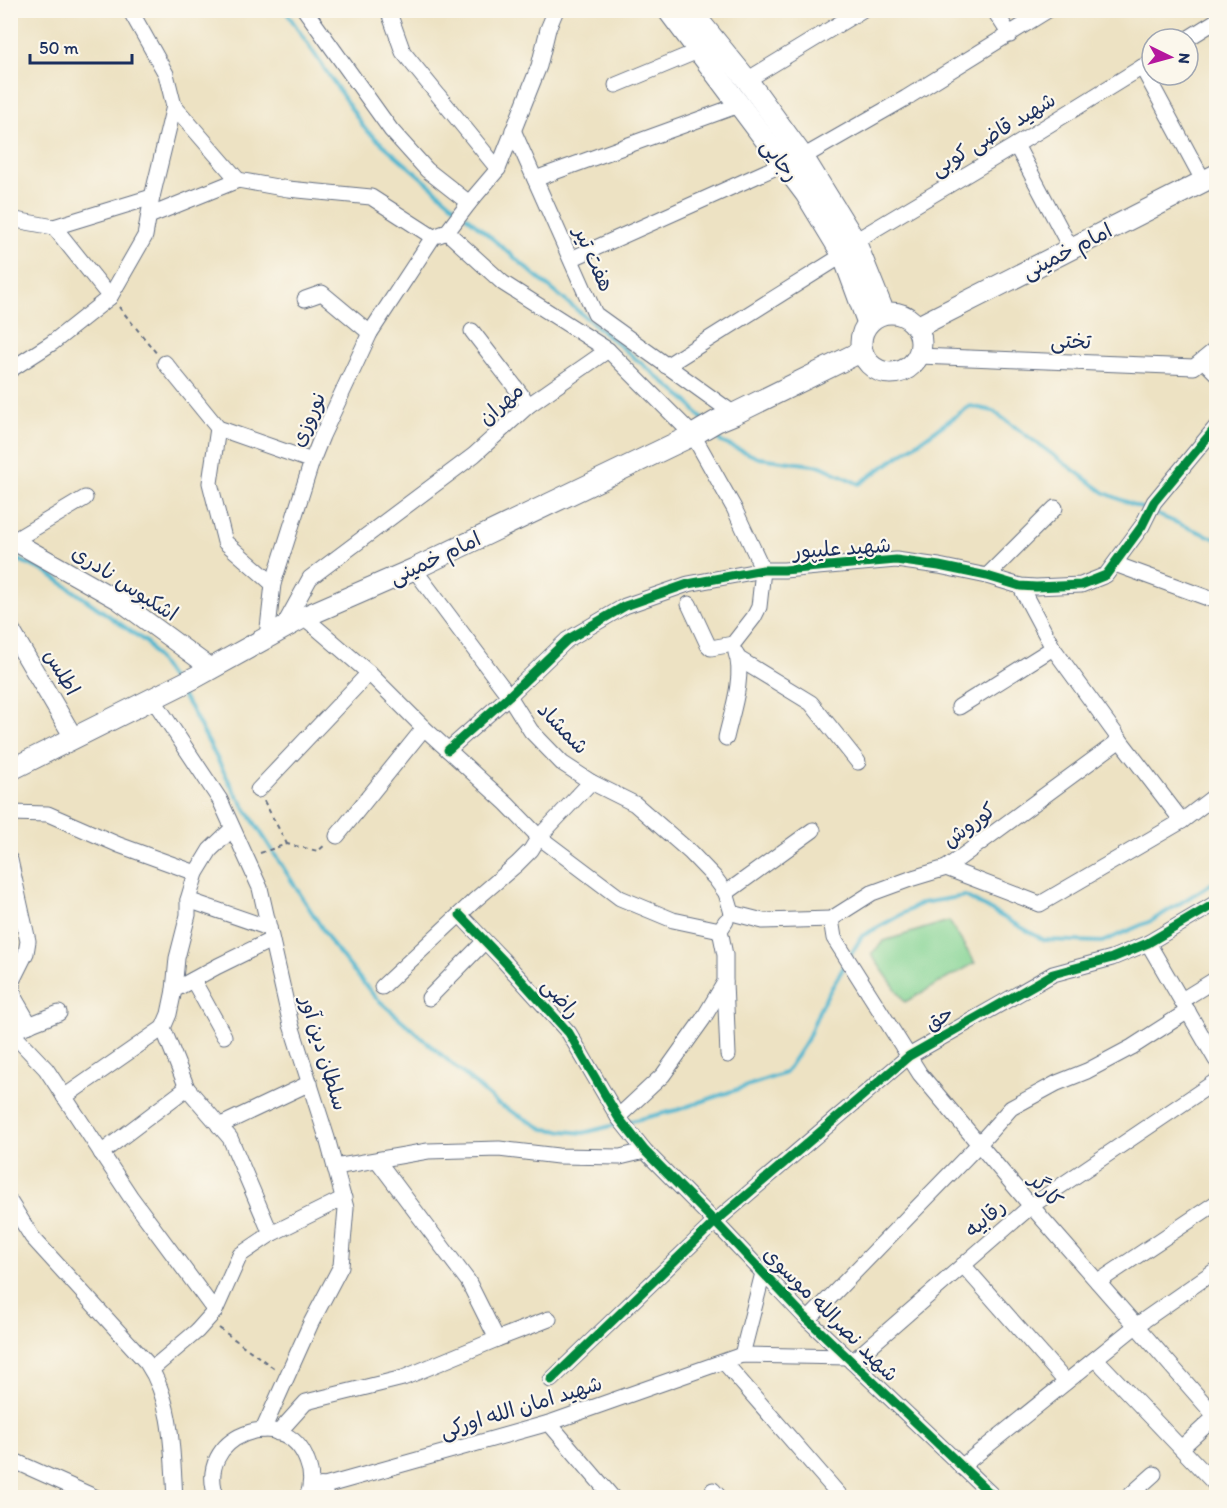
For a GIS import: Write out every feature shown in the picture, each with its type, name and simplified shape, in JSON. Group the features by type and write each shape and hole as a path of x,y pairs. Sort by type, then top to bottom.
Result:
{"main road":[{"name":"رجایی","path":"668,10 849,248"},
{"name":"رجایی","path":"694,12 803,157 849,248 876,318"},
{"name":"امام خمینی","path":"917,327 1210,178"},
{"path":"894,312 911,320 917,327 921,336 918,356 904,370 894,373 883,372 874,368 866,360 862,351 863,331 876,318 894,312"},
{"name":"امام خمینی","path":"10,770 161,695 304,617 414,569 862,351"}],"street":[{"path":"130,10 166,74 174,106 238,180"},
{"path":"306,10 391,130 428,170 469,203 498,169 539,66 548,29 556,10"},
{"path":"388,10 403,51 498,169"},
{"path":"544,10 548,29"},
{"path":"747,80 862,10"},
{"path":"994,10 1010,35"},
{"path":"803,157 906,98 1048,10"},
{"path":"1200,31 1216,21"},
{"path":"616,85 698,51"},
{"name":"شهید قاضی کوبی","path":"666,366 849,248 1140,68"},
{"path":"1160,87 1210,178"},
{"path":"535,179 739,105"},
{"path":"10,370 52,343 110,297 146,236 152,197 174,106"},
{"name":"هفت تیر","path":"513,130 595,314 666,366 711,426"},
{"path":"1016,145 1071,249"},
{"path":"571,259 783,164"},
{"path":"149,216 238,180 288,189 371,197 440,235 503,283 608,350 646,389 711,426 734,508 763,570 759,607 736,652 740,669 739,680 726,738"},
{"path":"10,219 54,227 152,197"},
{"name":"نوروزی","path":"274,633 273,584 322,436 370,333 440,235 457,219 469,203"},
{"path":"54,227 110,297"},
{"path":"305,299 322,293 370,333"},
{"path":"472,331 529,405"},
{"name":"مهران","path":"274,633 310,578 474,455 529,405 608,350"},
{"name":"تختی","path":"918,356 1194,367 1216,350"},
{"path":"1203,360 1216,374"},
{"path":"165,363 218,428 312,461"},
{"name":"شهید علیپور","path":"448,750 567,640 625,606 688,584 763,570 896,560 987,576 1020,586 1081,585 1106,575 1142,526 1154,502 1216,427"},
{"path":"218,428 210,483 225,542 273,584"},
{"path":"12,540 85,498"},
{"path":"987,576 1055,508"},
{"name":"اشکبوس نادری","path":"12,540 118,600 203,673"},
{"path":"1115,564 1216,601"},
{"name":"شمشاد","path":"414,569 509,696 531,731 562,763 591,782 635,804 690,852 726,893 732,913"},
{"path":"1020,586 1053,648 1182,821"},
{"path":"689,604 711,648 736,652 811,703 858,762"},
{"path":"304,617 369,673 539,837 620,898 673,920 720,930"},
{"name":"اطلس","path":"10,629 74,738"},
{"path":"959,707 1053,648"},
{"path":"258,790 369,673"},
{"name":"سلطان دین آور","path":"161,695 220,800 260,888 291,1025 346,1208 341,1266 310,1323 286,1378 271,1431"},
{"path":"337,836 424,728"},
{"name":"کوروش","path":"831,919 872,893 946,868 1120,740"},
{"path":"382,987 517,864 591,782"},
{"path":"946,868 1040,904 1182,821 1216,795"},
{"path":"10,813 48,814 119,845 195,873"},
{"path":"64,1097 163,1028 169,1014 174,990 177,958 188,915 188,900 195,873 210,850 232,829"},
{"path":"726,893 813,830"},
{"path":"10,860 28,941 26,953 12,981 15,999 30,1025"},
{"path":"188,900 270,934"},
{"name":"حق","path":"550,1380 715,1222 909,1056 1053,974 1112,958 1148,943 1216,903"},
{"path":"728,1055 725,955 720,930 732,913 763,921 831,919"},
{"name":"راضی","path":"460,915 569,1034 618,1117 645,1151"},
{"name":"کارگر","path":"831,919 834,938 920,1074 1031,1206 1215,1413"},
{"path":"174,990 270,934"},
{"path":"429,998 484,942"},
{"path":"1148,943 1216,1060"},
{"path":"808,1320 1011,1108 1132,1047 1216,979"},
{"path":"193,980 224,1036"},
{"path":"618,1117 663,1075 703,1019 725,982"},
{"path":"59,1013 10,1032 46,1069 211,1315"},
{"path":"163,1028 187,1088 230,1138 271,1234"},
{"name":"رقابیه","path":"849,1359 1031,1206 1216,1081"},
{"path":"219,1126 310,1083"},
{"path":"101,1153 187,1088"},
{"path":"335,1167 428,1151 499,1149 558,1156 620,1156 645,1151"},
{"name":"شهید نصرالله موسوی","path":"645,1151 808,1320 995,1497"},
{"path":"377,1160 468,1281 497,1339"},
{"path":"152,1369 197,1331 211,1315 240,1256 271,1234 344,1198"},
{"path":"10,1202 32,1238 152,1369 165,1404 172,1449 175,1497"},
{"path":"1098,1282 1216,1203"},
{"path":"963,1265 1066,1382"},
{"path":"962,1467 1137,1325 1216,1270"},
{"path":"742,1356 763,1273"},
{"path":"271,1431 306,1402 403,1378 549,1319"},
{"name":"شهید امان الله اورکی","path":"315,1493 549,1423 742,1356 849,1359"},
{"path":"1095,1359 1216,1485"},
{"path":"724,1362 842,1497"},
{"path":"1181,1448 1215,1413"},
{"path":"549,1423 613,1497"},
{"path":"211,1496 214,1469 223,1449 241,1434 252,1431 271,1431 289,1438 298,1446 305,1456 315,1493"},
{"path":"10,1459 97,1497"},
{"path":"1127,1497 1154,1474"}],"path":[{"path":"110,297 165,363"},
{"path":"258,790 287,844"},
{"path":"246,858 287,844 318,851 337,836"},
{"path":"211,1315 286,1378"}],"green space":[{"path":"949,921 975,963 905,1002 871,954 884,941"}],"waterway":[{"path":"285,10 365,129 460,211"},
{"path":"466,216 688,402 703,420"},
{"path":"712,430 721,442 759,458 821,466 859,484 970,406 993,411 1105,493 1146,510"},
{"path":"1153,513 1216,539"},
{"path":"10,556 48,573 146,642 172,680"},
{"path":"180,692 233,789 334,947 375,997 498,1104 544,1129 583,1133 619,1124"},
{"path":"850,956 862,936 922,903 965,896 1044,940 1102,942 1153,920 1216,881"},
{"path":"627,1122 677,1110 785,1073 807,1040 821,1006 845,965"}],"cycle path":[{"path":"448,750 567,640 625,606 688,584 763,570 896,560 987,576 1020,586 1081,585 1106,575 1142,526 1154,502 1216,427"},
{"path":"551,1380 715,1222 909,1056 1053,974 1112,958 1148,943 1216,903"},
{"path":"460,915 569,1033 618,1117 645,1151 805,1317 995,1498"}]}
